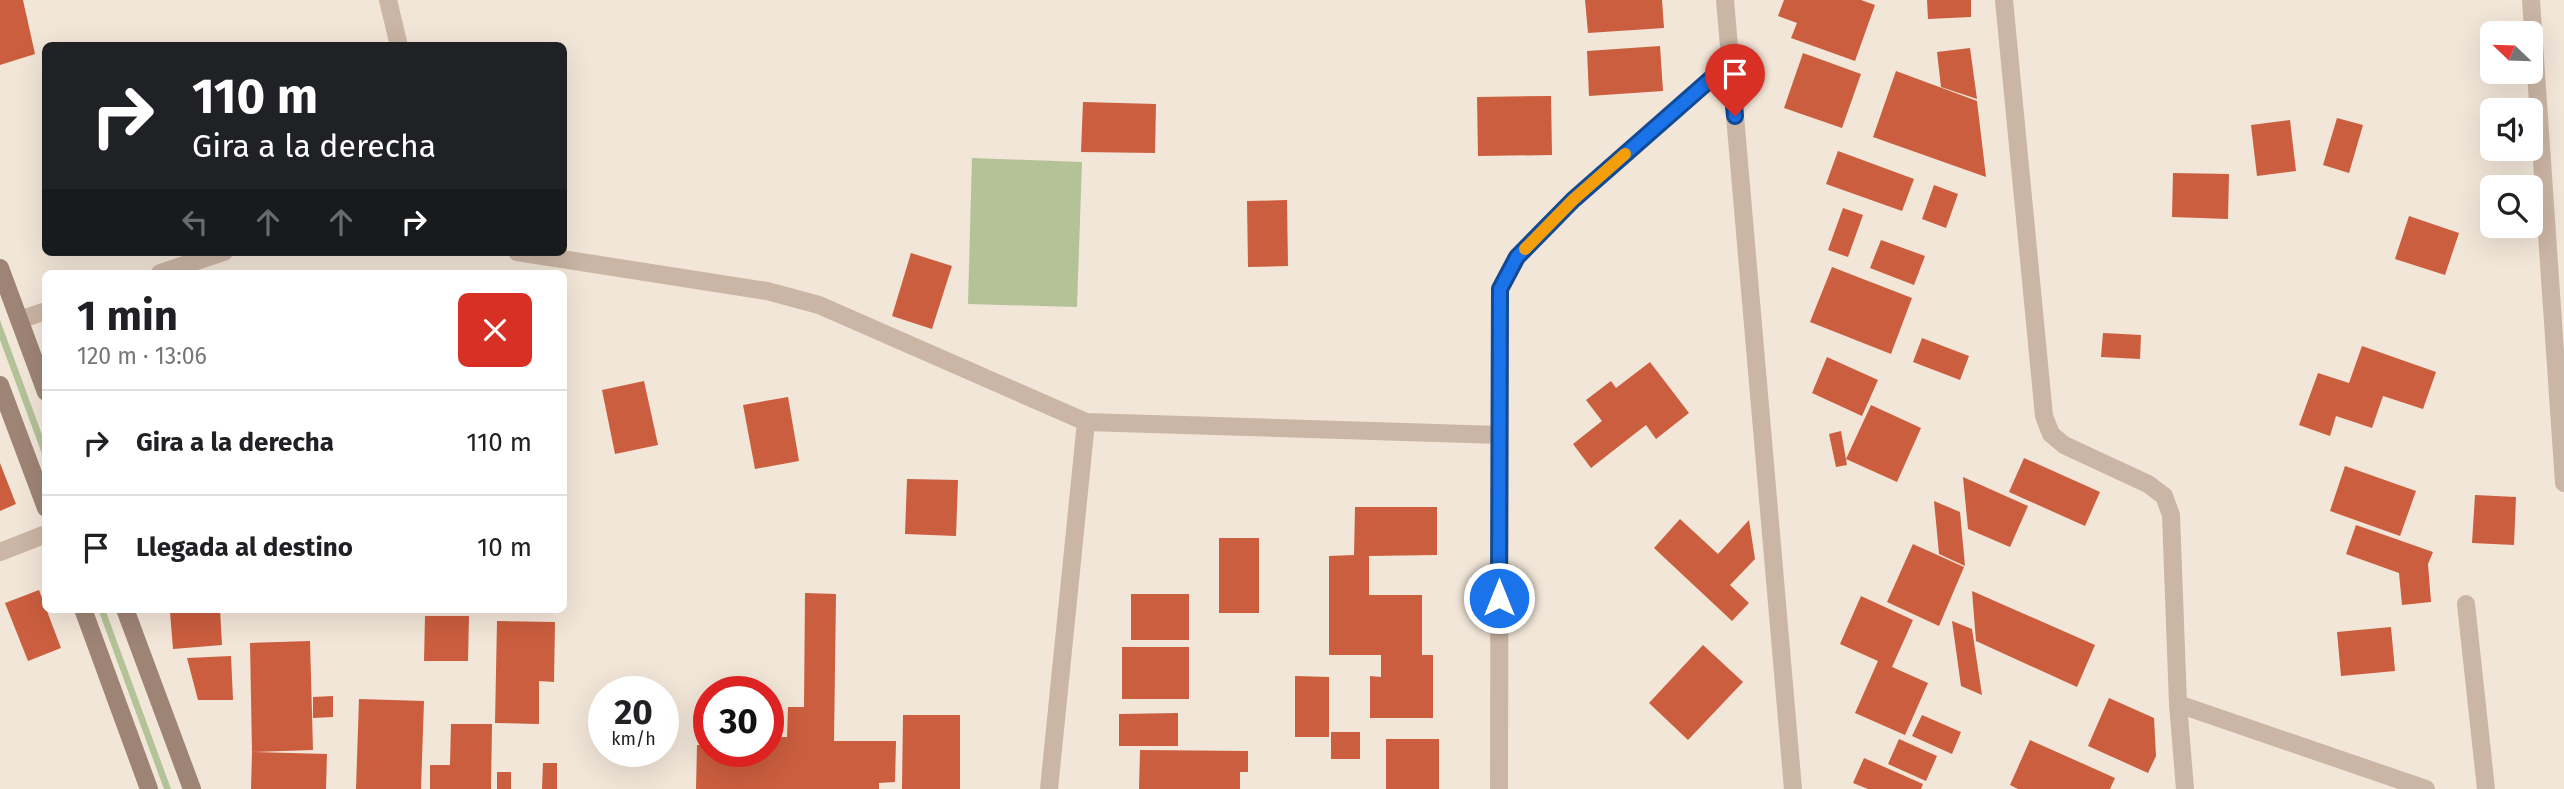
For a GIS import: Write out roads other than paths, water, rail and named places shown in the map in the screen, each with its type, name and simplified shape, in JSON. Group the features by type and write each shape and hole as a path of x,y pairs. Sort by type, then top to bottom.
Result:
{"main road":[{"path":"0,268 42,381"},
{"path":"0,385 42,497"},
{"path":"84,613 149,789"},
{"path":"126,613 192,789"}],"street":[{"path":"388,0 398,42"},
{"path":"1725,0 1793,789"},
{"path":"2004,0 2044,416 2051,434 2064,445 2148,484 2164,496 2171,515 2178,704 2185,789"},
{"path":"2531,0 2564,483"},
{"path":"1499,789 1500,289 1517,257 1573,200 1730,62"},
{"path":"169,270 212,256"},
{"path":"543,256 767,291 819,305 1086,422 1499,435"},
{"path":"19,320 42,312"},
{"path":"1049,789 1086,422"},
{"path":"0,552 42,536"},
{"path":"2466,604 2486,789"},
{"path":"2178,704 2426,789"}]}
